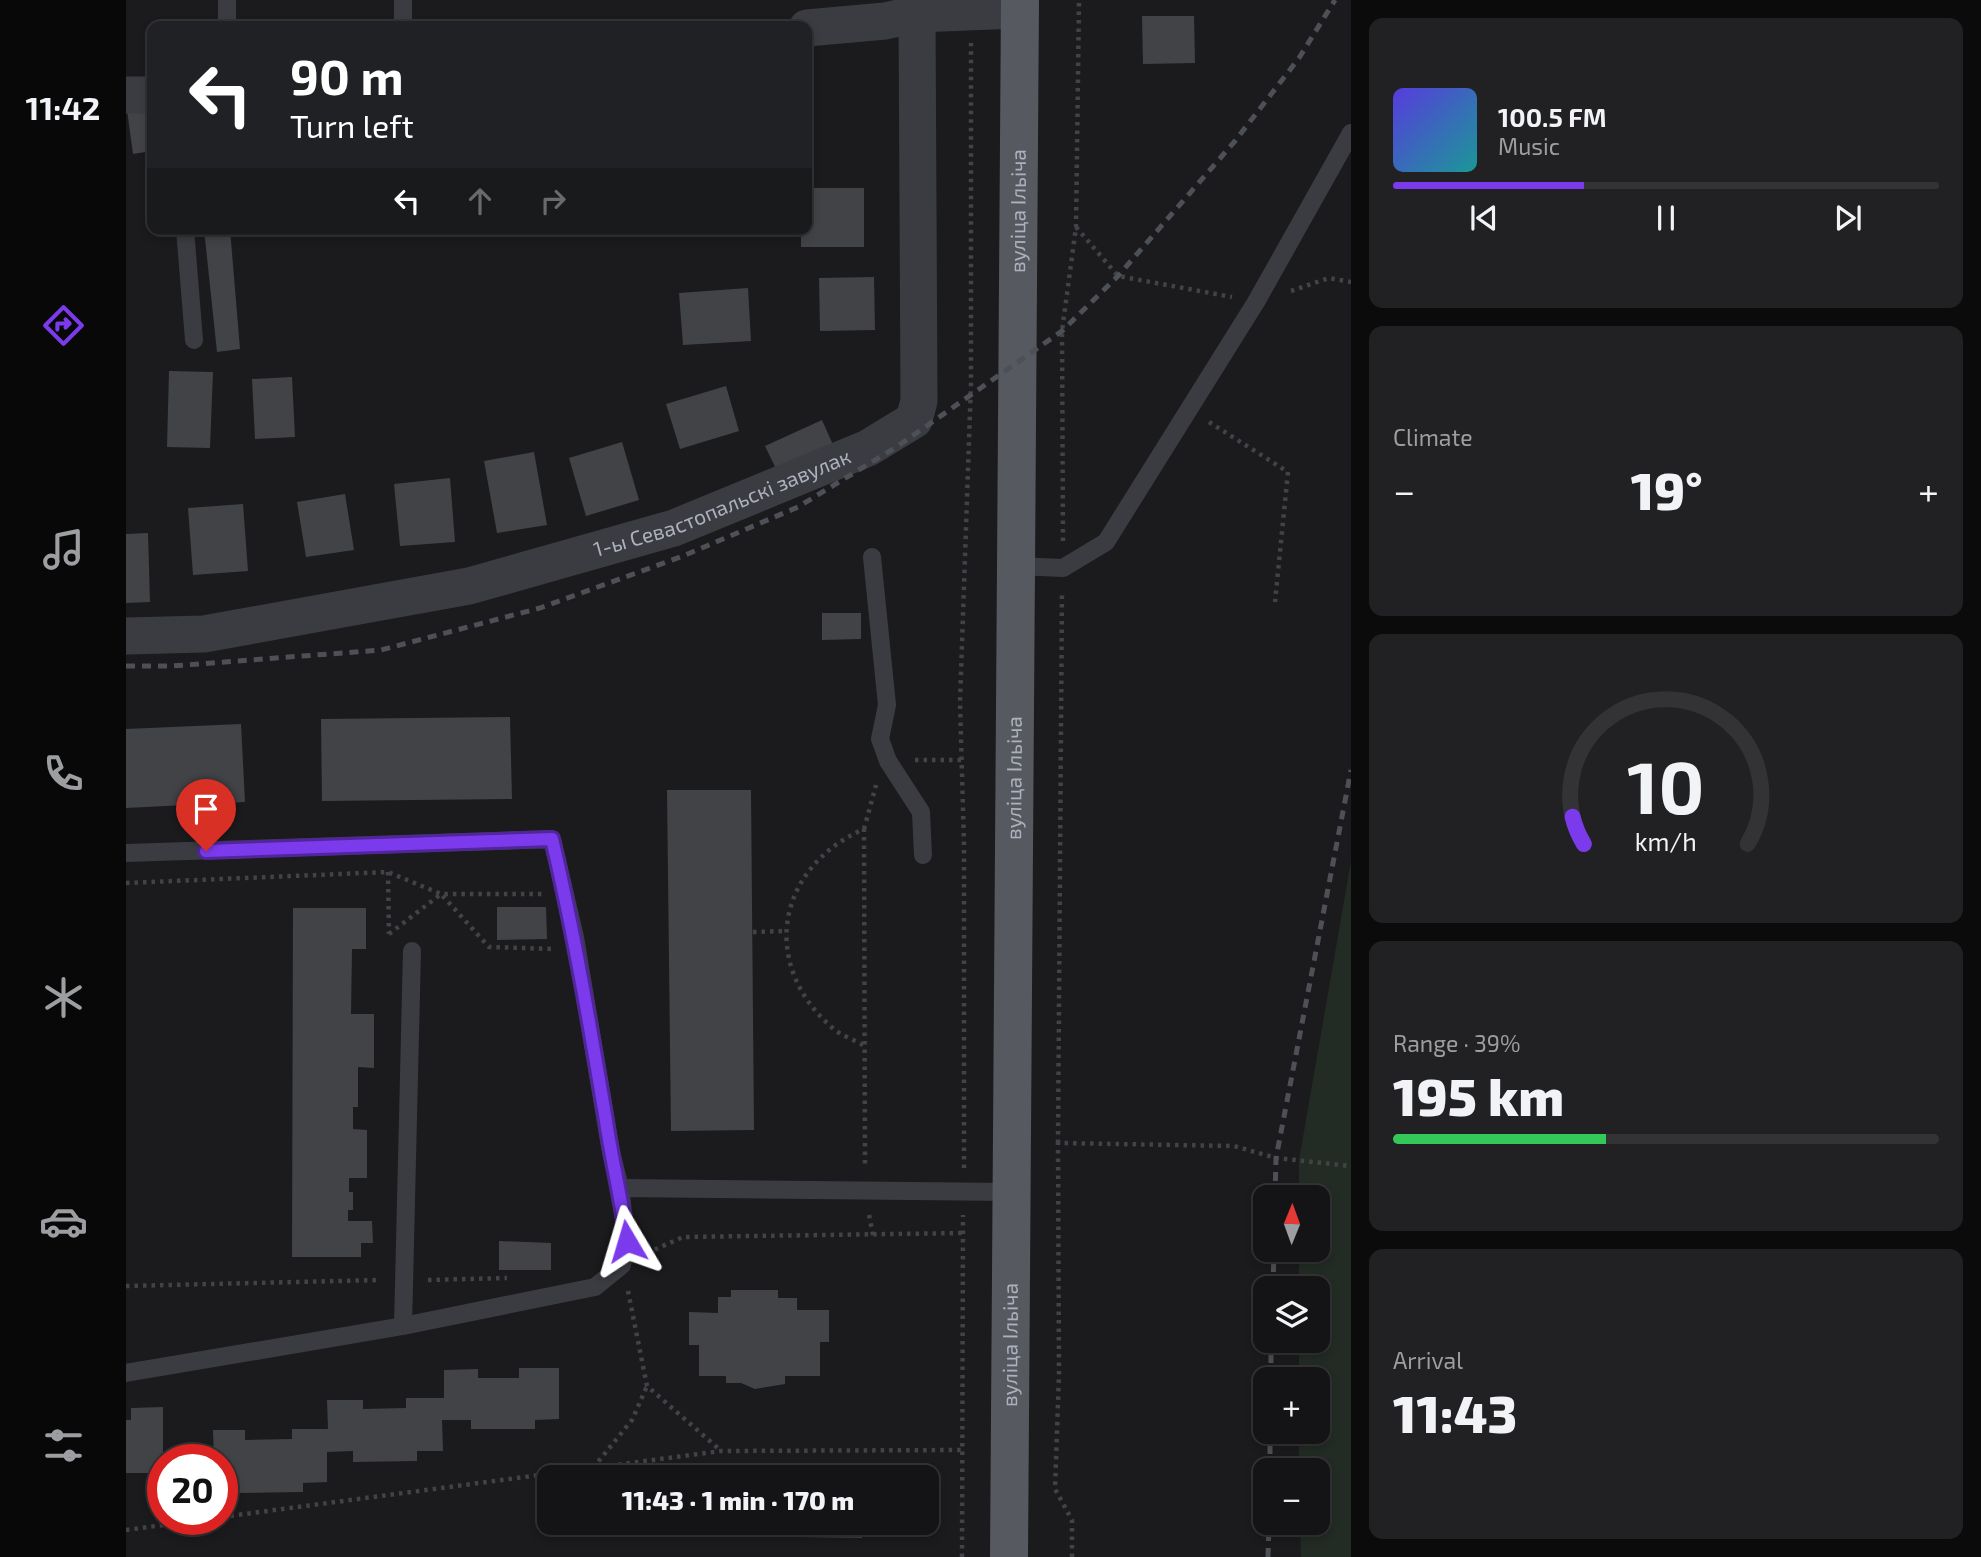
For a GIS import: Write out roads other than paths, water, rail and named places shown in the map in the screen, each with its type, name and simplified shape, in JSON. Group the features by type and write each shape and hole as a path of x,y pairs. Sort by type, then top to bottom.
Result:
{"main road":[{"name":"вуліца Ільіча","path":"1009,1557 1020,5"}],"street":[{"path":"812,27 895,12 971,12 1020,5"},
{"name":"1-ы Севастопальскі завулак","path":"126,636 204,634 482,582 674,528 868,448 914,420 919,401 895,12"},
{"path":"126,95 147,95"}],"lane":[{"path":"227,0 227,21"},
{"path":"402,21 403,0"},
{"path":"1016,566 1063,568 1106,542 1256,302 1351,133"},
{"path":"185,235 194,340"},
{"path":"872,556 887,705 880,739 888,761 921,812 923,855"},
{"path":"126,853 552,839 577,949 627,1241 622,1265 594,1287 403,1325 126,1373"},
{"path":"403,1325 412,950"},
{"path":"620,1188 1010,1192"}],"railway":[{"path":"126,666 172,666 381,650 540,608 683,556 798,507 898,446 1062,331 1118,276 1235,141 1299,58 1335,0"},
{"path":"1275,1185 1276,1158 1351,770"},
{"path":"1273,1276 1274,1262"},
{"path":"1271,1353 1271,1367"},
{"path":"1270,1444 1270,1458"},
{"path":"1268,1557 1269,1535"}]}
